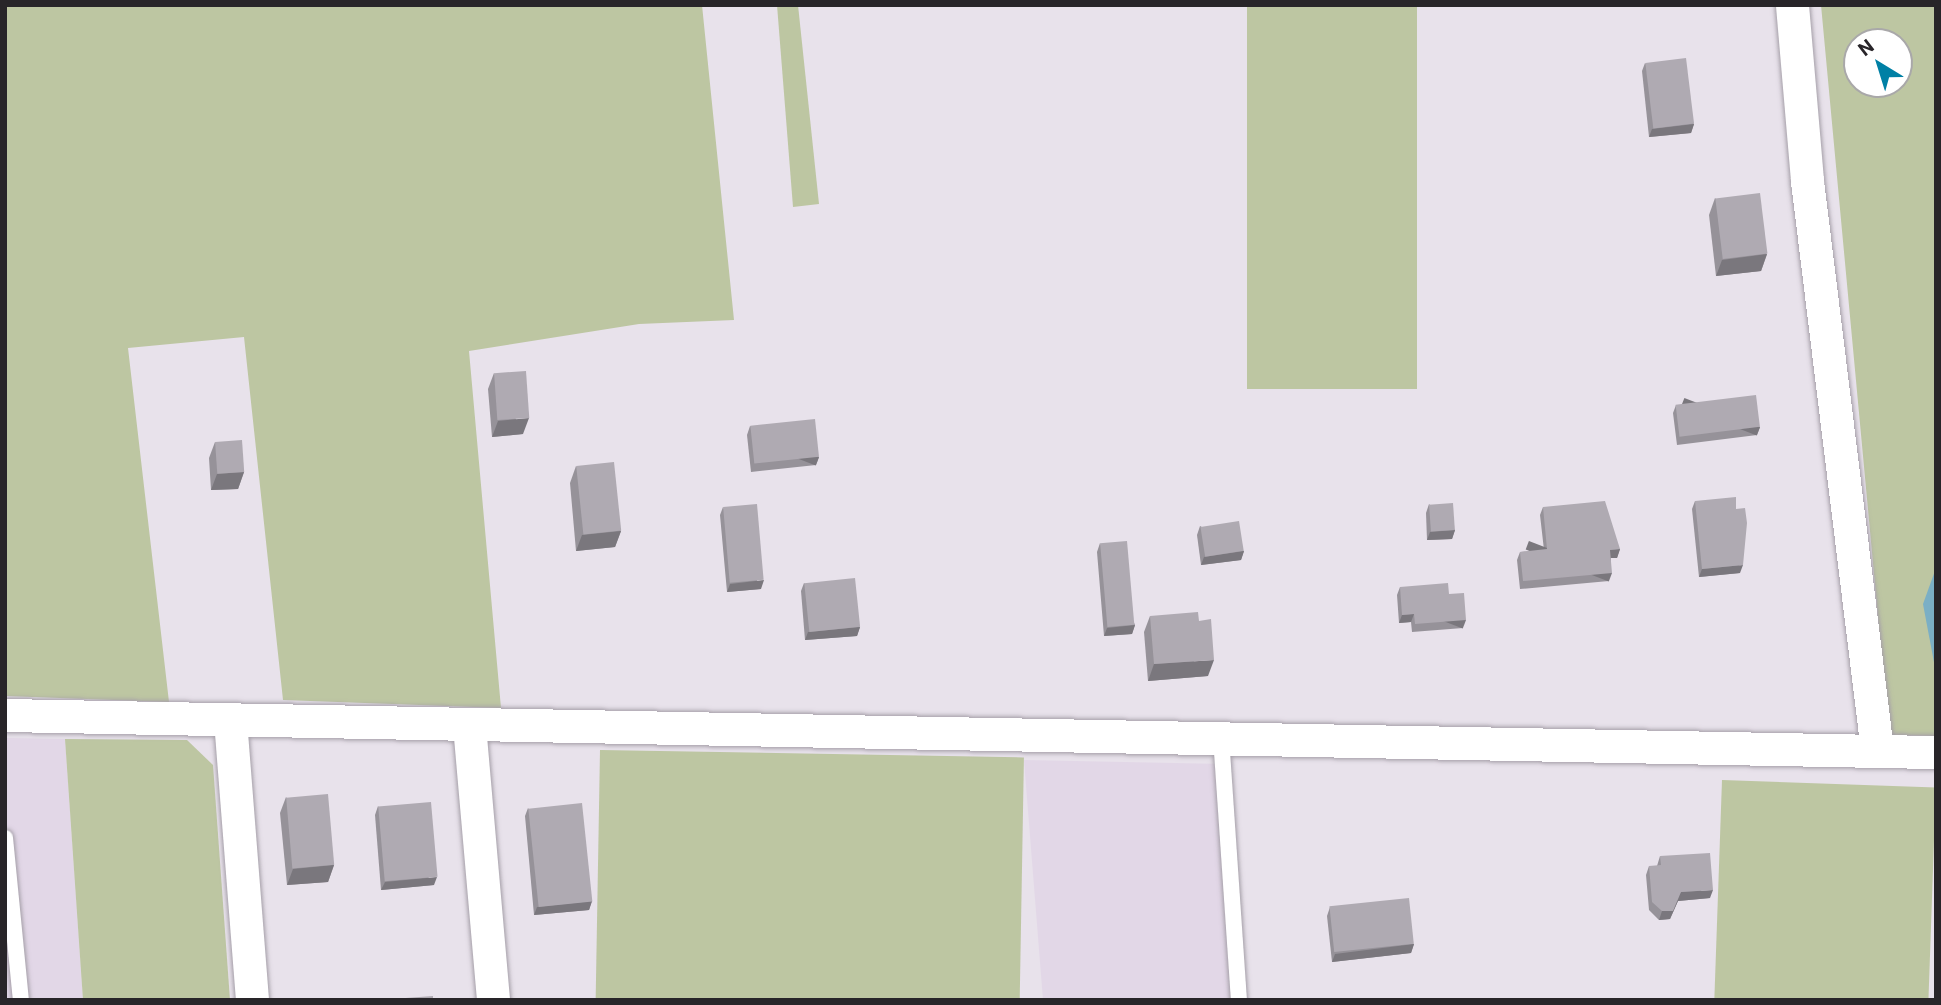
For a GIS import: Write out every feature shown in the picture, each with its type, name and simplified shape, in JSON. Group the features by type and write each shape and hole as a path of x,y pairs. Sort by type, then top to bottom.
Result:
{"street":[{"path":"1792,5 1807,181 1877,750"},
{"path":"5,715 1936,752"},
{"path":"230,720 252,1000"},
{"path":"469,725 493,1000"}],"lane":[{"path":"1221,737 1239,1000"},
{"path":"5,838 21,1000"}],"shaded area":[{"path":"5,738 65,739 83,1000 5,1000"},
{"path":"1024,760 1224,764 1243,1000 1043,1000"}],"green space":[{"path":"5,5 702,5 734,320 639,324 469,351 501,708 283,700 244,337 128,348 169,702 5,696"},
{"path":"777,5 798,5 819,204 793,207"},
{"path":"1247,5 1417,5 1417,389 1247,389"},
{"path":"1821,5 1936,5 1936,736 1889,735"},
{"path":"65,739 187,740 213,765 230,1000 83,1000"},
{"path":"600,750 1024,757 1020,1000 596,1000"},
{"path":"1722,780 1936,787 1928,1000 1714,1000"}],"water":[{"path":"1936,568 1936,673 1923,604"}],"building":[{"path":"1686,58 1694,124 1653,129 1645,63"},
{"path":"1760,193 1767,254 1723,259 1715,198"},
{"path":"526,371 529,418 497,420 494,373"},
{"path":"1756,395 1760,427 1680,437 1676,405"},
{"path":"815,419 819,457 754,464 750,426"},
{"path":"242,440 244,472 217,474 215,442"},
{"path":"614,462 621,531 583,535 576,466"},
{"path":"1736,497 1736,509 1745,508 1747,523 1743,565 1702,569 1695,501"},
{"path":"1605,501 1620,549 1610,550 1612,573 1523,581 1520,552 1547,549 1543,507"},
{"path":"1453,503 1455,530 1431,532 1429,505"},
{"path":"757,504 764,580 730,583 723,507"},
{"path":"1239,521 1244,551 1205,557 1200,527"},
{"path":"1127,541 1134,625 1107,627 1100,543"},
{"path":"855,578 860,627 809,632 804,583"},
{"path":"1448,583 1449,594 1464,593 1466,620 1415,624 1414,614 1402,615 1400,587"},
{"path":"1198,612 1199,621 1211,619 1214,660 1154,664 1150,616"},
{"path":"328,794 334,865 292,868 286,798"},
{"path":"431,802 438,877 385,881 378,807"},
{"path":"582,803 592,901 539,907 528,809"},
{"path":"1710,853 1713,890 1681,892 1673,911 1662,911 1652,902 1649,866 1661,865 1660,856"},
{"path":"1409,898 1414,944 1334,952 1329,906"},
{"path":"433,996 433,1000 392,1000 392,999"}]}
